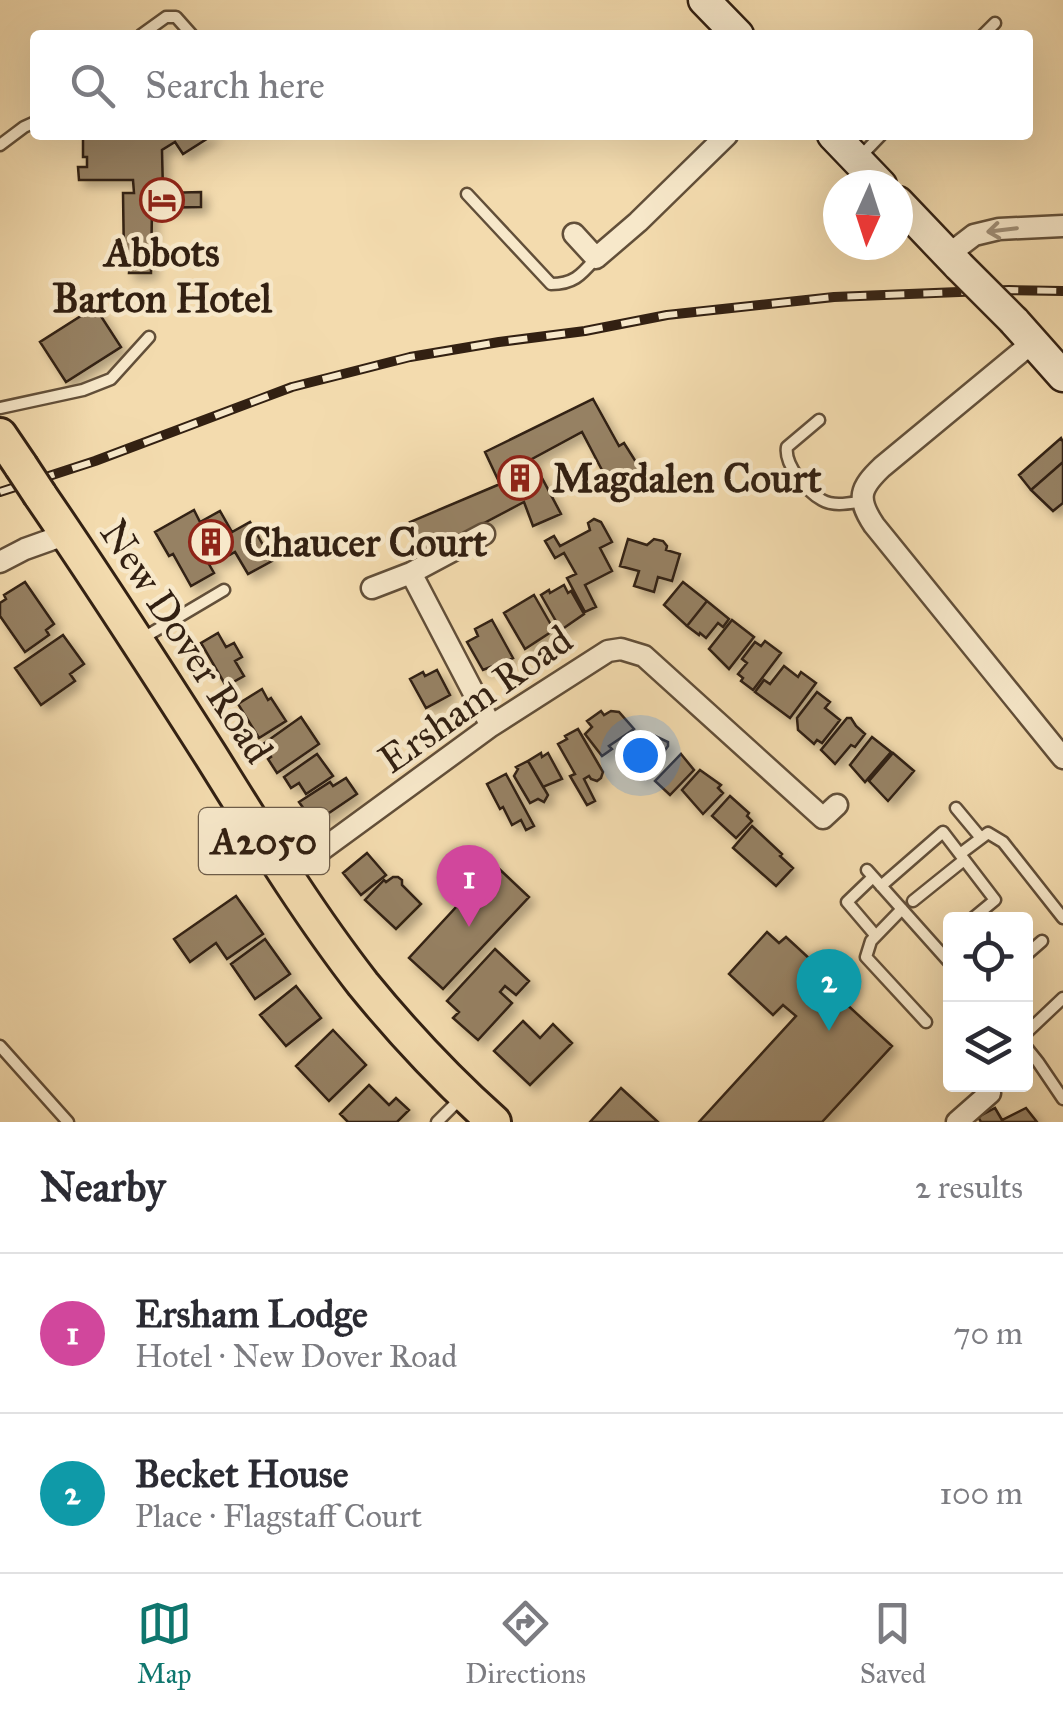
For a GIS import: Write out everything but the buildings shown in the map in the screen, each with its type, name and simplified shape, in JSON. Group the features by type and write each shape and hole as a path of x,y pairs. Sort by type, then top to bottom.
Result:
{"main road":[{"name":"New Dover Road","path":"0,435 138,641 286,876 398,1026 494,1122"}],"street":[{"path":"704,0 733,30"},
{"path":"574,234 596,258 722,140"},
{"path":"839,140 867,170"},
{"path":"913,218 1063,376"},
{"path":"954,261 974,235 999,229 1063,226"},
{"path":"1024,332 872,476 864,488 863,501 874,525 1063,758"},
{"path":"0,562 25,548 68,534"},
{"path":"372,588 412,574 484,534"},
{"path":"412,574 491,726"},
{"name":"Ersham Road","path":"286,876 491,726 608,651 631,651 644,656 823,818 838,805"},
{"path":"956,1122 990,1094"}],"lane":[{"path":"147,30 166,17 176,17 188,30"},
{"path":"988,30 996,23"},
{"path":"0,145 30,124"},
{"path":"857,160 876,140"},
{"path":"467,194 550,284 566,284 581,275 596,258"},
{"path":"0,408 83,390 111,379 149,337"},
{"path":"819,420 787,447 787,459 804,485 822,501 863,501"},
{"path":"138,641 224,590"},
{"path":"956,808 981,838"},
{"path":"876,936 847,902 874,878 943,832 995,900 981,912"},
{"path":"913,901 988,832 1004,842 1063,918"},
{"path":"874,878 943,955"},
{"path":"902,909 871,941 866,957 926,1022"},
{"path":"1033,949 1042,941"},
{"path":"938,949 943,944"},
{"path":"1033,1026 1063,998"},
{"path":"0,1046 68,1122"},
{"path":"1033,1056 1063,1099"},
{"path":"437,1122 464,1095"}],"railway":[{"path":"0,492 292,387 410,357 667,315 834,297 1063,291"}],"place":[{"name":"Abbots Barton Hotel","path":"162,200"},
{"name":"Magdalen Court","path":"520,478"},
{"name":"Chaucer Court","path":"211,542"},
{"name":"Ersham Lodge","path":"469,927"},
{"name":"Becket House","path":"829,1031"}]}
